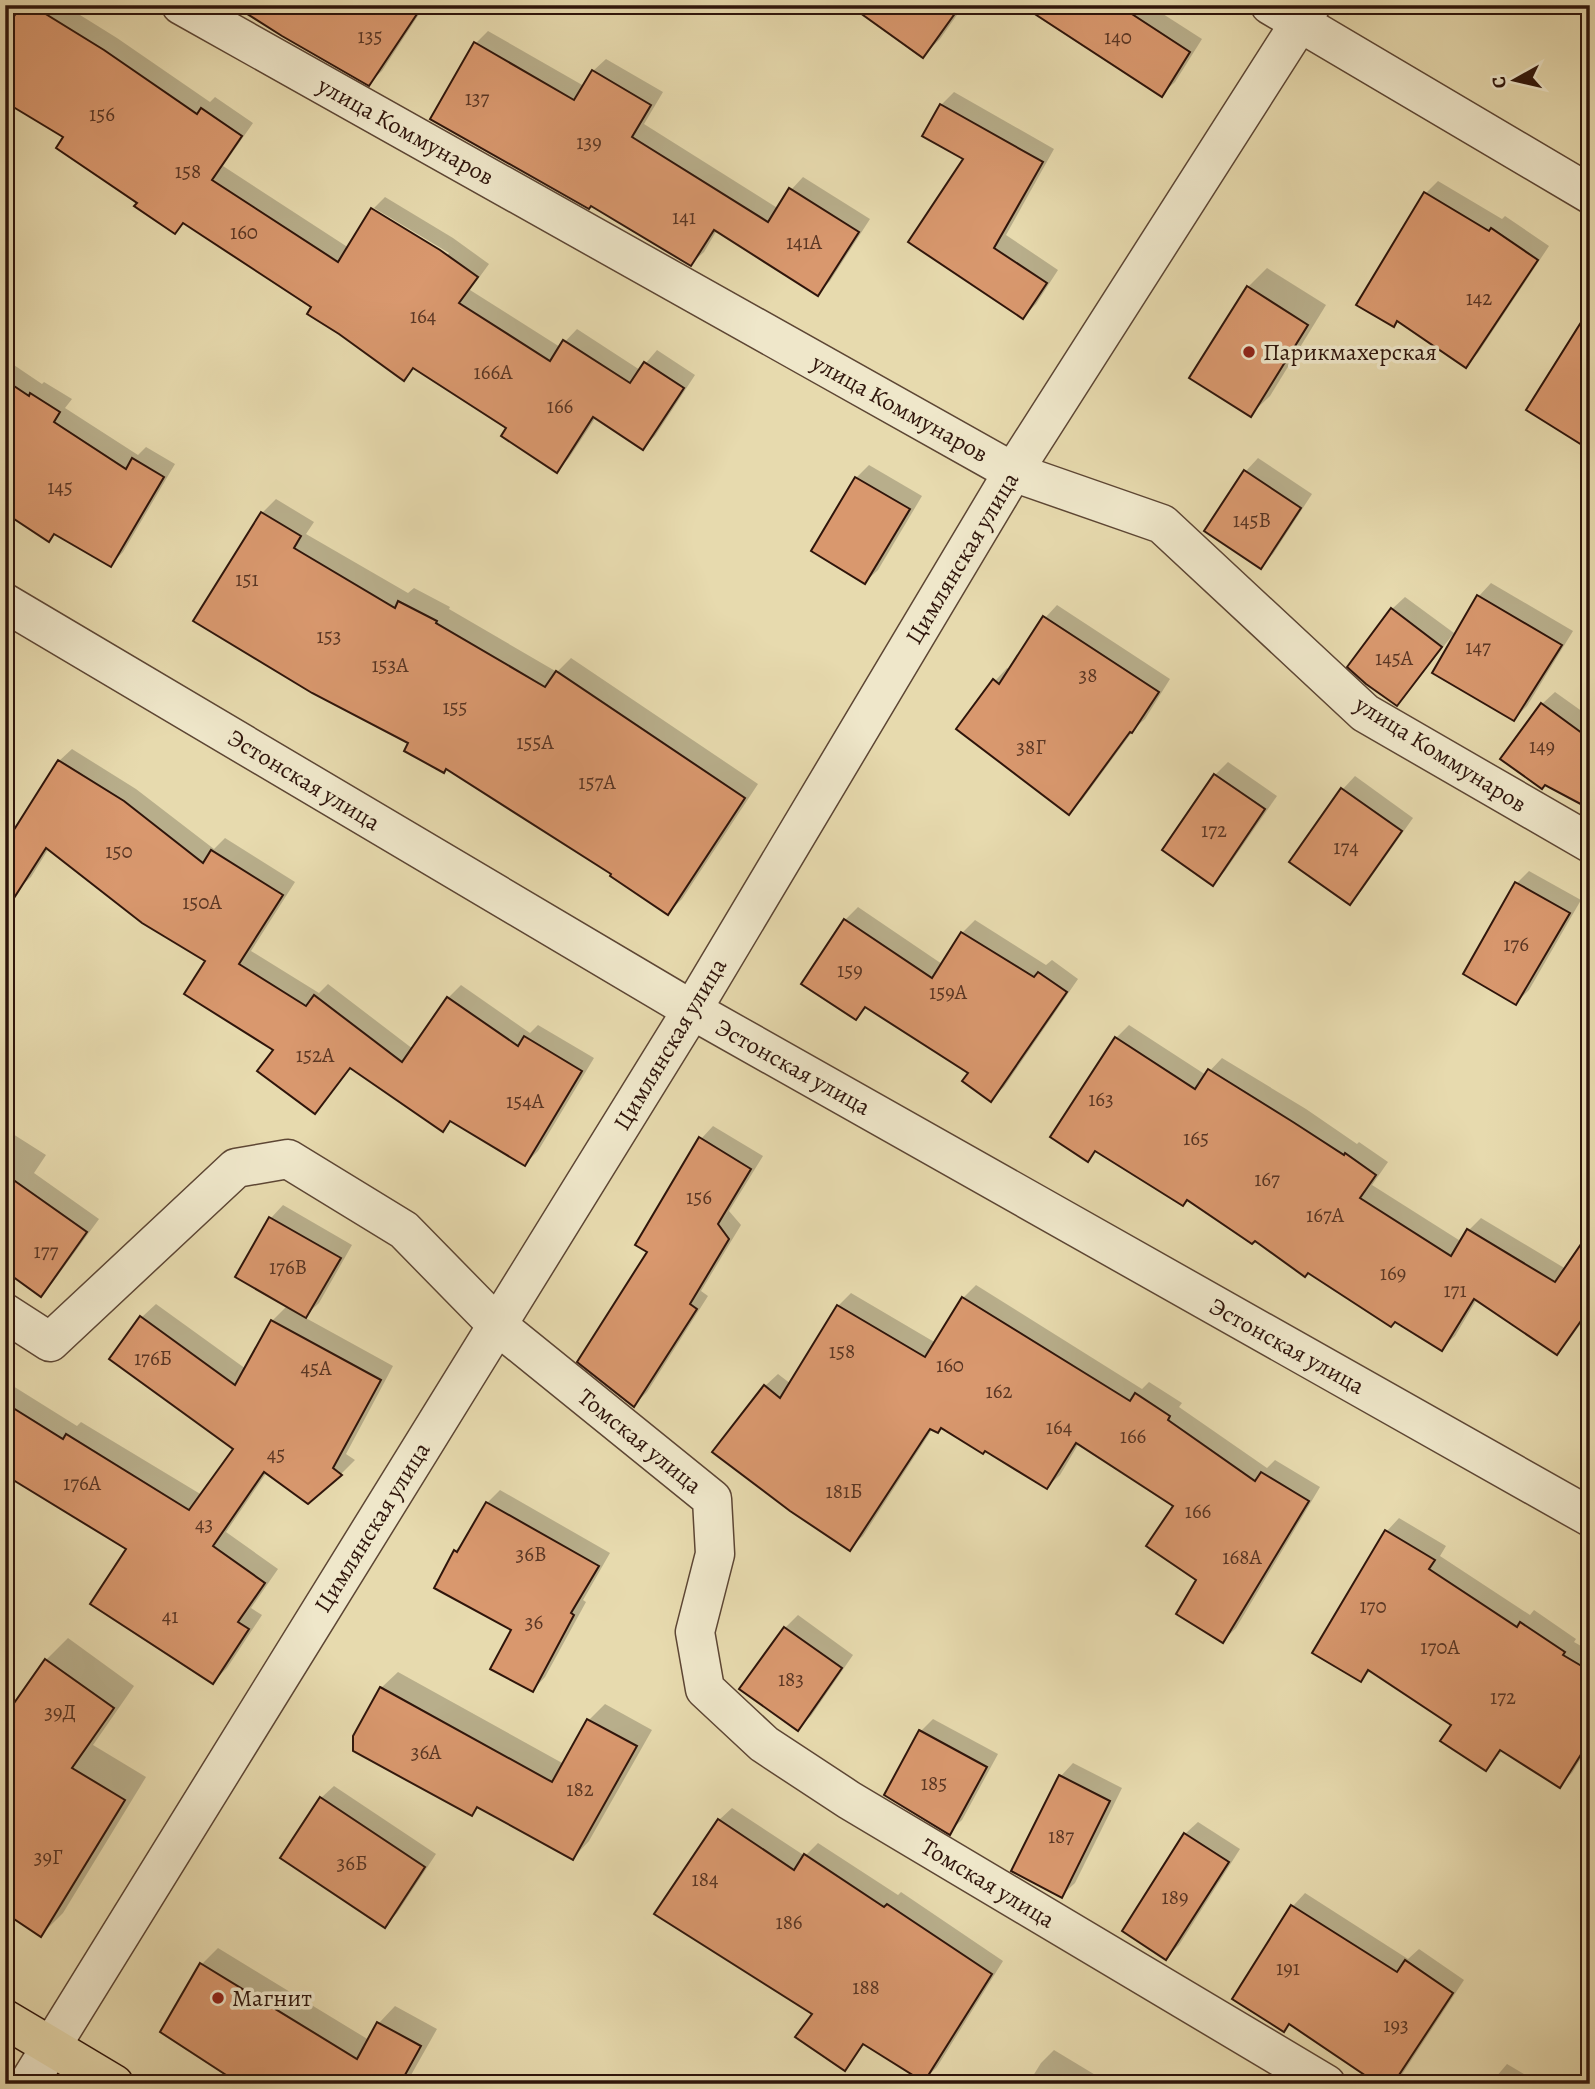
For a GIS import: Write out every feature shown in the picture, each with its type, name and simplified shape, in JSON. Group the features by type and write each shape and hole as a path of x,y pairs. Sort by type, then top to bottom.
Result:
{"main road":[{"path":"5,2019 114,2084"}],"street":[{"name":"улица Коммунаров","path":"181,5 1013,472 1162,524 1365,713 1590,843"},
{"name":"Цимлянская улица","path":"28,2084 692,1010 1013,472 1294,11"},
{"path":"1294,11 1590,194"},
{"name":"Эстонская улица","path":"5,603 692,1010 1590,1517"},
{"name":"Томская улица","path":"5,1313 50,1342 236,1168 288,1159 404,1230 497,1325 712,1499 715,1554 695,1632 705,1689 764,1744 849,1800 1326,2084"}],"building":[{"path":"21,5 31,5 104,50 197,114 201,108 242,136 212,180 338,262 371,208 478,277 459,303 550,361 563,340 630,383 644,362 684,388 643,450 593,417 557,473 501,436 506,428 413,368 404,381 307,314 311,307 183,223 175,234 134,206 137,203 56,148 63,137 5,102 5,31"},
{"path":"233,5 423,5 369,86"},
{"path":"849,5 961,5 923,58"},
{"path":"1021,5 1118,5 1190,52 1162,97"},
{"path":"474,42 574,100 592,70 651,105 632,137 768,222 789,188 859,232 818,296 714,230 691,266 591,206 589,209 430,119"},
{"path":"940,104 1043,162 994,248 1047,283 1023,319 908,242 963,159 922,136"},
{"path":"1424,192 1489,231 1491,228 1538,260 1466,368 1397,321 1394,327 1356,305"},
{"name":"Парикмахерская","path":"1247,286 1308,325 1251,417 1189,378"},
{"path":"1590,308 1590,450 1526,410"},
{"path":"5,380 60,412 54,422 126,469 132,458 164,477 111,567 54,534 49,542 5,513"},
{"path":"1244,470 1301,508 1261,569 1204,531"},
{"path":"855,477 910,509 865,584 811,551"},
{"path":"261,512 301,536 294,548 395,608 398,601 437,621 436,623 545,687 556,671 745,798 668,915 610,876 611,874 446,769 444,773 404,751 408,743 312,693 193,621"},
{"path":"1477,595 1562,645 1514,721 1432,673"},
{"path":"1391,608 1442,647 1397,706 1347,667"},
{"path":"1043,616 1159,692 1132,733 1130,732 1069,815 956,729 993,679 999,684"},
{"path":"1541,703 1590,739 1590,809 1545,785 1542,789 1500,759"},
{"path":"58,760 124,801 203,863 211,850 283,895 239,964 306,1006 314,995 402,1062 447,997 518,1046 524,1036 582,1071 525,1166 450,1121 443,1132 350,1068 315,1114 257,1071 273,1050 184,994 205,961 142,923 46,848 5,912 5,844"},
{"path":"1214,774 1265,809 1213,886 1162,850"},
{"path":"1341,788 1402,831 1350,905 1289,862"},
{"path":"1515,882 1570,913 1516,1005 1463,974"},
{"path":"844,919 932,978 961,932 1034,977 1038,972 1067,992 991,1102 962,1081 968,1073 865,1007 856,1020 801,984"},
{"path":"1115,1037 1195,1089 1208,1069 1344,1155 1345,1153 1376,1175 1360,1198 1451,1256 1467,1229 1555,1282 1590,1231 1590,1308 1557,1355 1474,1299 1442,1351 1395,1322 1391,1327 1308,1273 1305,1277 1255,1241 1252,1244 1187,1200 1183,1206 1095,1151 1088,1162 1050,1137"},
{"path":"699,1137 751,1169 718,1224 729,1239 690,1304 697,1309 634,1407 577,1362 647,1252 635,1245"},
{"path":"5,1174 87,1232 41,1297 5,1271"},
{"path":"269,1217 341,1258 306,1318 235,1277"},
{"path":"962,1297 1130,1401 1135,1393 1170,1416 1168,1420 1255,1481 1261,1472 1309,1501 1223,1643 1176,1614 1196,1580 1146,1546 1173,1506 1076,1443 1047,1489 941,1428 938,1433 930,1429 850,1551 790,1511 712,1452 764,1385 780,1398 837,1305 925,1357"},
{"path":"140,1316 235,1385 271,1320 381,1380 333,1468 342,1475 308,1504 264,1472 213,1546 265,1583 238,1622 249,1629 213,1684 90,1604 126,1549 5,1475 5,1403 63,1439 66,1434 189,1510 233,1449 109,1359"},
{"path":"486,1502 599,1566 571,1613 574,1615 533,1692 490,1669 511,1630 434,1588 454,1550 457,1552"},
{"path":"1385,1530 1435,1560 1429,1569 1517,1627 1520,1622 1565,1652 1563,1655 1590,1671 1590,1740 1560,1788 1500,1750 1486,1771 1440,1741 1451,1725 1368,1670 1361,1682 1312,1653"},
{"path":"784,1627 842,1668 798,1731 739,1689"},
{"path":"45,1659 114,1708 72,1768 125,1800 41,1937 5,1913 5,1716"},
{"path":"380,1687 552,1782 587,1719 637,1746 573,1860 477,1807 472,1816 353,1751 353,1736"},
{"path":"919,1730 987,1767 950,1835 884,1795"},
{"path":"1059,1775 1110,1801 1062,1898 1011,1871"},
{"path":"320,1797 425,1867 385,1928 280,1858"},
{"path":"718,1819 794,1870 804,1854 884,1907 887,1904 992,1974 924,2082 863,2044 845,2071 795,2037 812,2014 654,1914"},
{"path":"1184,1833 1229,1862 1166,1960 1122,1931"},
{"path":"1291,1905 1397,1972 1405,1960 1453,1993 1393,2084 1378,2084 1289,2024 1284,2032 1232,1999"},
{"name":"Магнит","path":"200,1963 357,2059 377,2022 421,2046 400,2084 240,2084 160,2032"}],"place":[{"name":"Парикмахерская","path":"1249,352"},
{"name":"Магнит","path":"218,1998"}]}
